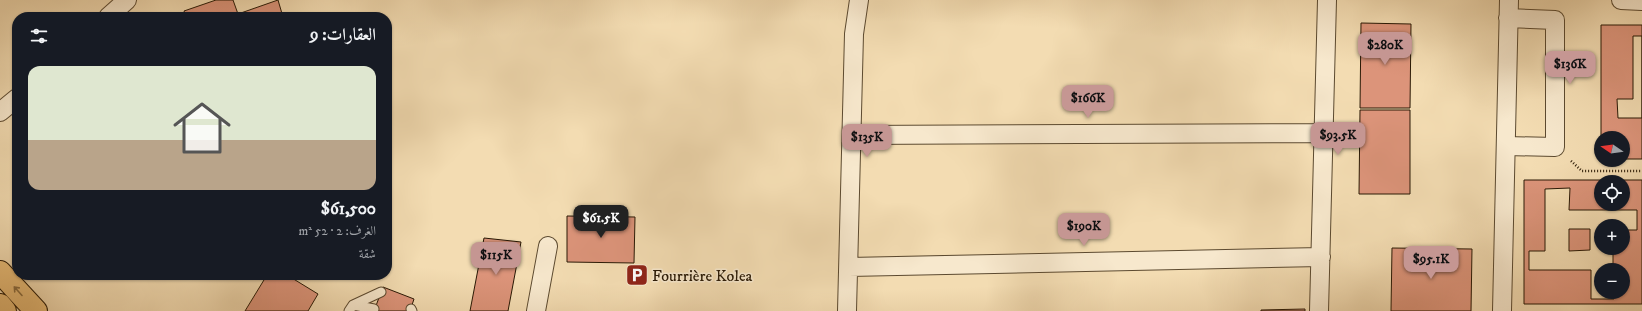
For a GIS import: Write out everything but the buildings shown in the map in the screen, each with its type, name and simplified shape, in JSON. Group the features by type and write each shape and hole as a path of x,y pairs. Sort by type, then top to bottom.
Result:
{"main road":[{"path":"0,272 36,311"},
{"path":"0,305 5,311"}],"street":[{"path":"114,12 127,0"},
{"path":"848,311 854,34 859,0"},
{"path":"1319,311 1327,0"},
{"path":"1502,311 1509,0"},
{"path":"1621,0 1642,1"},
{"path":"1506,146 1556,147 1555,20 1508,18"},
{"path":"0,112 12,102"},
{"path":"852,135 1324,133"},
{"path":"536,311 548,246"},
{"path":"849,267 1321,257"}],"lane":[{"path":"351,308 381,292"},
{"path":"351,308 374,309"}],"path":[{"path":"1556,147 1582,171 1642,171"}],"place":[{"name":"Fourrière Kolea","path":"637,275"}]}
